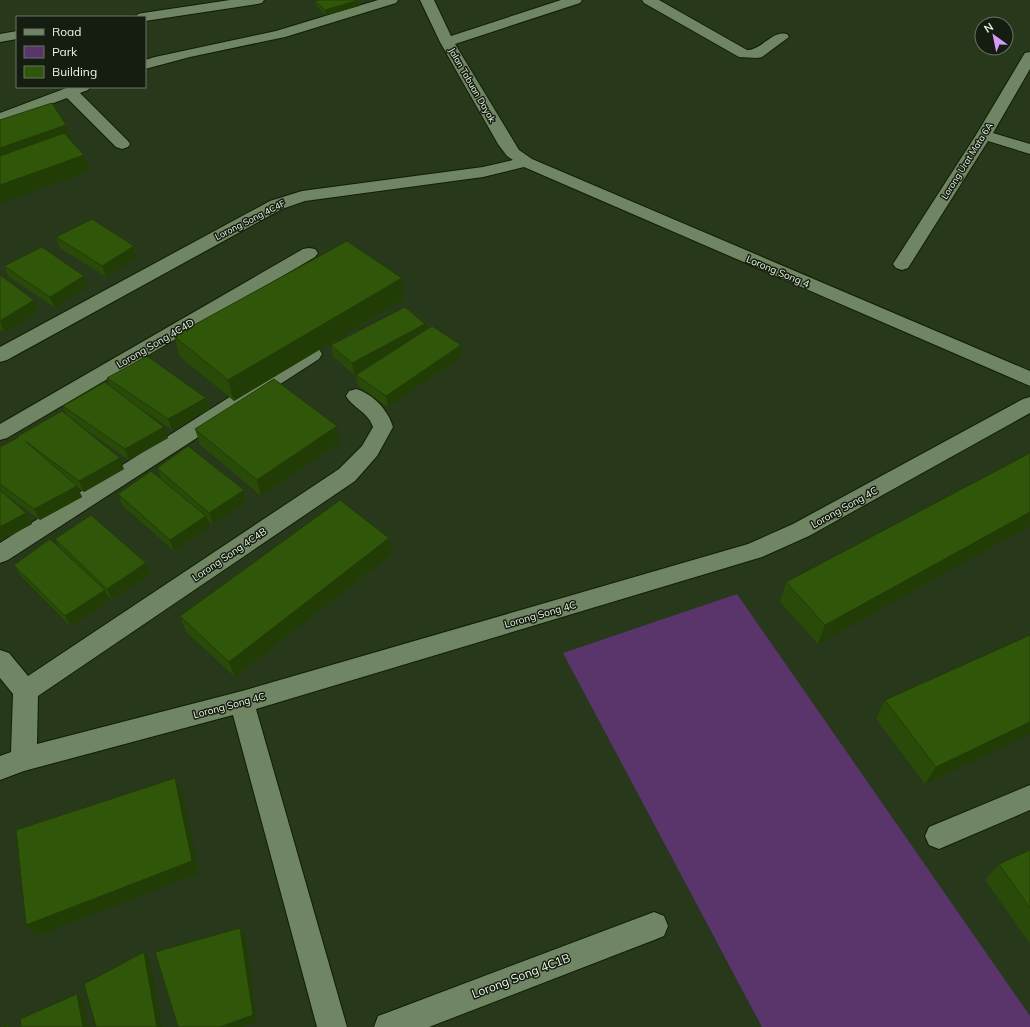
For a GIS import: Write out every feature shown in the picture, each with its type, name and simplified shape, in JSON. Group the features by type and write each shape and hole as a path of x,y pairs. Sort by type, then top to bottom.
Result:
{"street":[{"path":"146,17 257,0"},
{"path":"146,65 194,51 235,45 303,28 390,0"},
{"name":"Jalan Tabuan Dayak","path":"427,0 447,42 506,144 513,153 526,162"},
{"path":"447,42 575,0"},
{"path":"649,0 744,54 757,54 782,37"},
{"path":"0,38 16,35"},
{"name":"Lorong Urat Mata 6A","path":"902,264 984,135 1030,56"},
{"path":"0,118 76,89 122,144"},
{"path":"984,135 1030,149"},
{"name":"Lorong Song 4C4F","path":"0,355 276,205 302,196 483,172 526,162"},
{"name":"Lorong Song 4","path":"526,162 1030,379"},
{"name":"Lorong Song 4C4D","path":"0,433 309,253"},
{"path":"0,554 327,344"},
{"name":"Lorong Song 4C4B","path":"26,691 347,475 370,451 383,427 382,419 377,412 356,396"},
{"name":"Lorong Song 4C","path":"0,768 24,759 242,702 754,551 801,530 1030,404"},
{"path":"0,660 26,691 24,759"},
{"path":"242,702 332,1027"},
{"path":"939,836 1030,797"},
{"name":"Lorong Song 4C1B","path":"389,1027 654,926"}],"green space":[{"path":"737,594 1030,1016 1030,1027 762,1027 563,653"}],"building":[{"path":"359,0 325,10 315,1"},
{"path":"52,103 66,125 0,148 0,120"},
{"path":"64,133 84,155 0,185 0,156"},
{"path":"92,219 134,246 102,266 56,237"},
{"path":"347,241 402,278 228,380 174,336"},
{"path":"42,247 84,276 50,297 4,266"},
{"path":"0,275 34,300 0,321"},
{"path":"405,307 425,324 352,363 331,345"},
{"path":"432,326 461,345 386,396 356,375"},
{"path":"147,356 206,398 168,419 107,378"},
{"path":"274,379 337,426 257,480 195,429"},
{"path":"105,382 164,427 125,449 63,406"},
{"path":"62,411 120,458 79,481 25,441 77,486 34,509 0,484 0,447"},
{"path":"188,446 244,490 209,513 157,468"},
{"path":"1030,453 1030,512 825,625 786,582"},
{"path":"151,471 206,516 170,540 118,494"},
{"path":"0,490 26,513 0,527"},
{"path":"340,500 389,538 229,662 180,616"},
{"path":"91,515 146,563 107,589 55,539"},
{"path":"50,539 105,590 65,616 14,565"},
{"path":"1030,635 1030,722 936,767 885,700"},
{"path":"175,778 192,861 26,925 16,830"},
{"path":"1030,850 1030,908 999,864"},
{"path":"240,928 253,1015 220,1027 178,1027 155,952"},
{"path":"144,952 157,1027 96,1027 84,984"},
{"path":"77,994 83,1027 21,1027 20,1019"}]}
